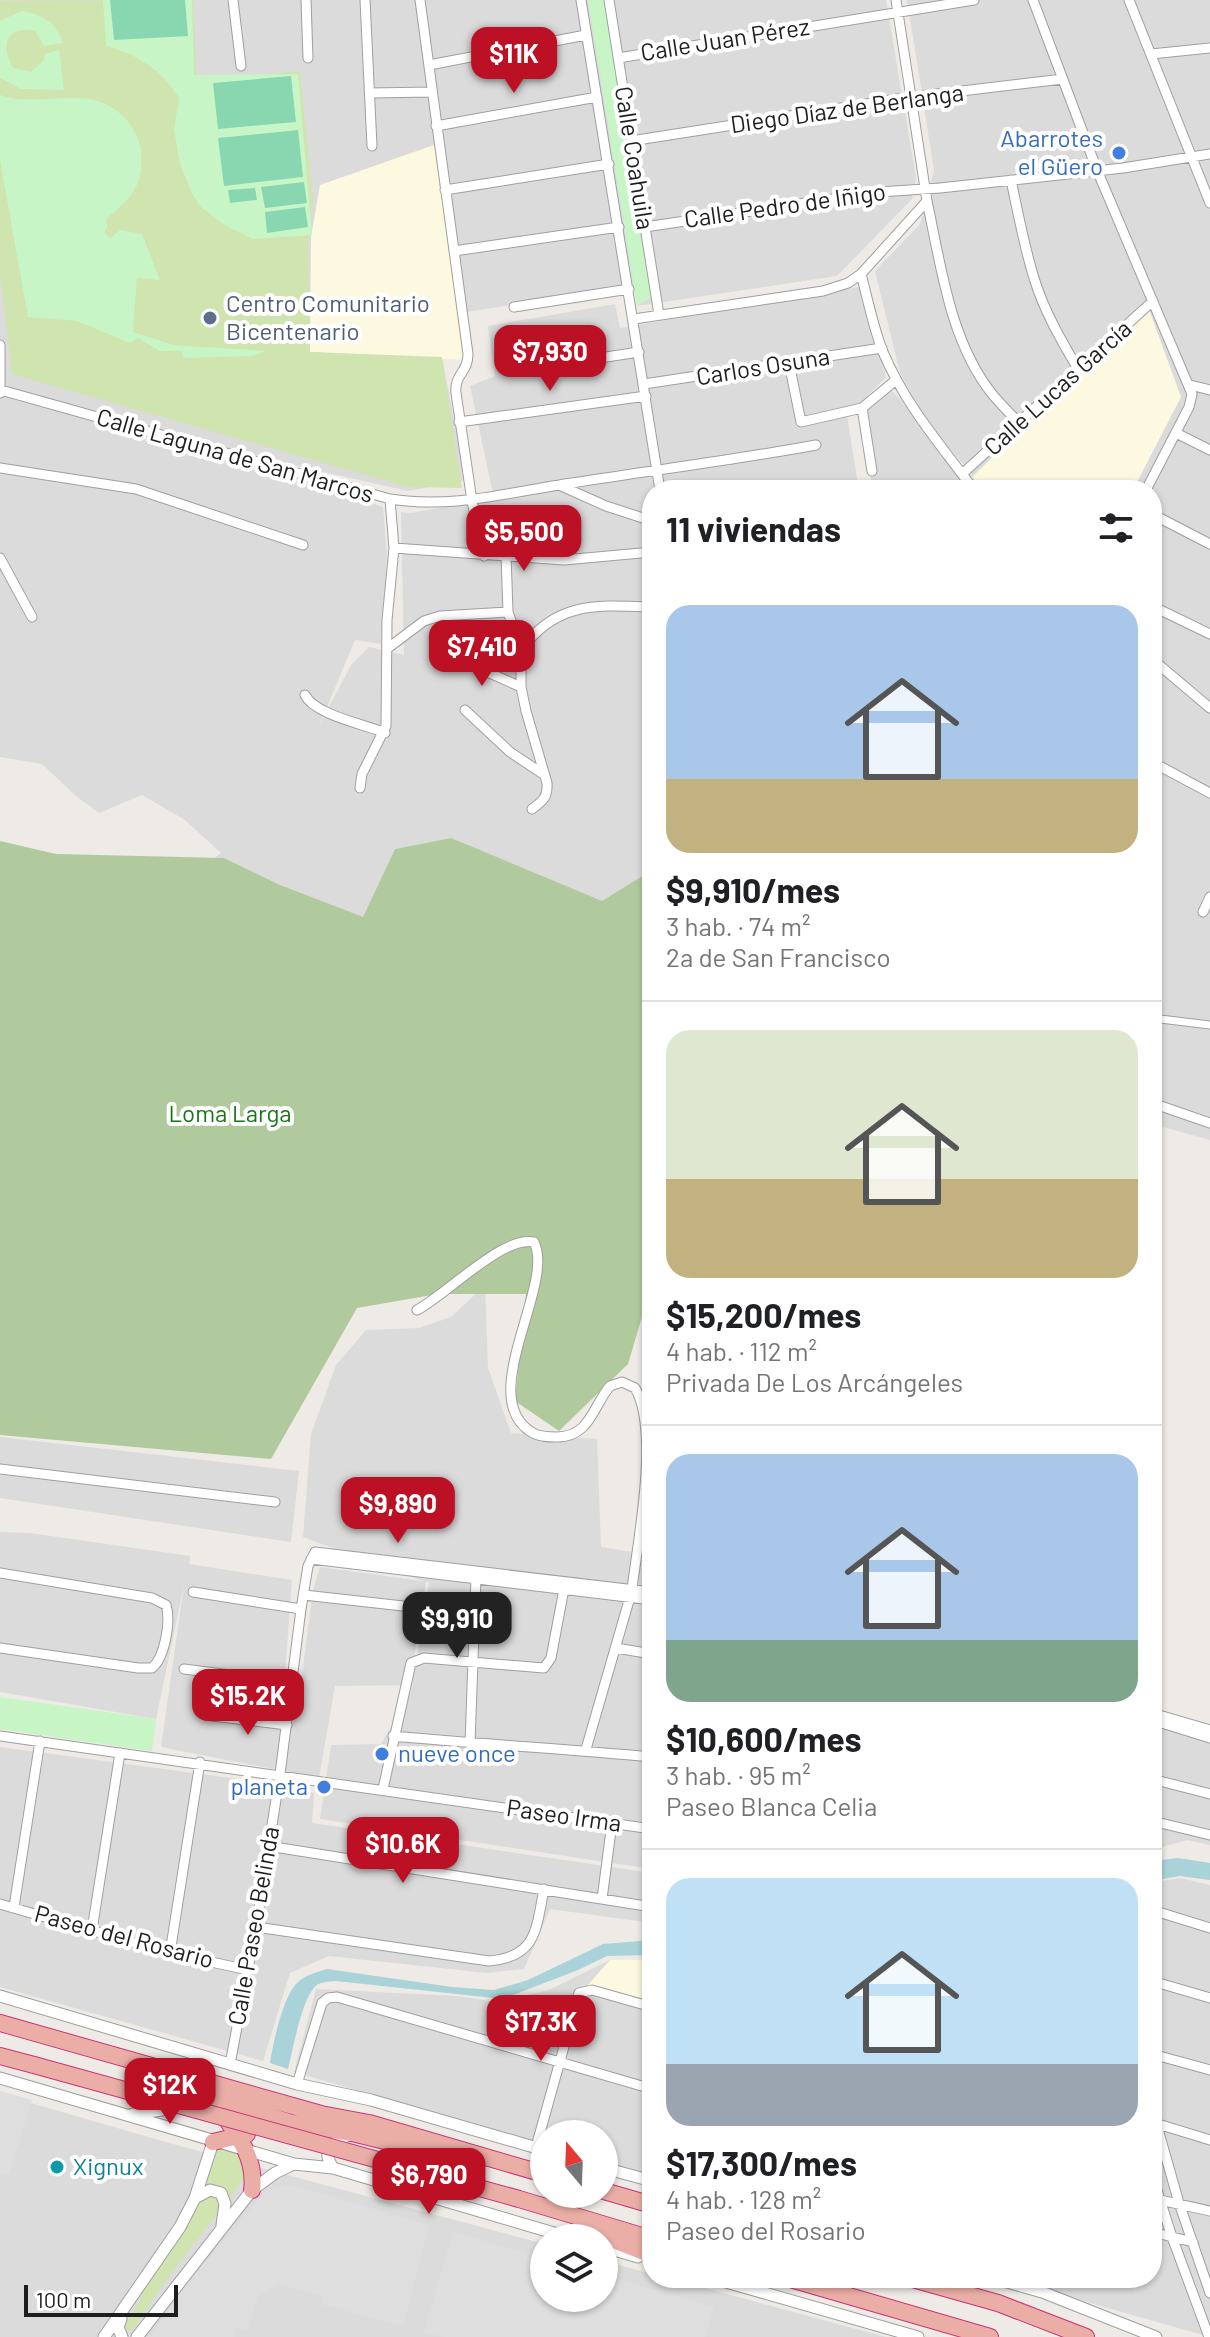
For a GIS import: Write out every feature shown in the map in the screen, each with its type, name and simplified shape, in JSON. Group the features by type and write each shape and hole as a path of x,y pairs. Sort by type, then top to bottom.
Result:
{"highway":[{"path":"0,2023 530,2170"},
{"path":"52,2039 77,2055 292,2123 352,2133 487,2166 504,2162"},
{"path":"0,2056 642,2236"},
{"path":"212,2098 238,2136 253,2171 252,2190"},
{"path":"238,2136 255,2111"},
{"path":"213,2142 292,2123"},
{"path":"618,2195 642,2202"},
{"path":"526,2201 550,2218 642,2251"},
{"path":"821,2288 990,2337"},
{"path":"945,2288 998,2303 1086,2337"}],"street":[{"path":"233,0 241,66"},
{"path":"306,0 308,58"},
{"path":"365,0 372,146"},
{"path":"420,0 468,359 467,366 455,381 459,422 484,556"},
{"path":"581,0 658,480"},
{"name":"Calle Coahuila","path":"609,0 659,315"},
{"path":"896,0 927,201 949,300 964,342 992,394 1019,423"},
{"name":"Calle Juan Pérez","path":"618,58 974,0"},
{"path":"1033,0 1097,170 1190,385 1192,400 1151,480"},
{"path":"1129,0 1210,203"},
{"path":"429,65 586,35"},
{"path":"1151,54 1210,48"},
{"name":"Diego Díaz de Berlanga","path":"631,141 911,97 1063,79"},
{"path":"370,93 432,92"},
{"path":"436,126 597,97"},
{"name":"Calle Pedro de Iñigo","path":"645,227 879,192 1011,180 1210,154"},
{"path":"445,190 609,164"},
{"path":"1011,180 1034,279 1078,369"},
{"path":"634,319 823,291 848,283 861,274 927,201"},
{"path":"454,251 619,227"},
{"path":"861,274 882,348 896,380 926,430 966,480"},
{"path":"514,307 629,289"},
{"name":"Calle Lucas García","path":"962,474 1153,301"},
{"path":"0,345 0,392"},
{"name":"Carlos Osuna","path":"644,384 882,348"},
{"path":"593,359 639,352"},
{"path":"789,363 801,422 862,408 896,380"},
{"path":"1190,385 1210,390"},
{"name":"Calle Laguna de San Marcos","path":"0,392 390,499 437,504 472,501 816,445"},
{"path":"459,422 646,396"},
{"path":"862,408 872,471"},
{"path":"1176,433 1210,450"},
{"path":"0,468 136,489 303,545"},
{"path":"559,485 642,518"},
{"path":"360,788 362,774 385,733 387,620 394,548 390,499"},
{"path":"1162,519 1210,544"},
{"path":"394,548 564,560 642,553"},
{"path":"506,555 508,612 521,650 521,687 548,794 543,802 532,809"},
{"path":"0,559 32,617"},
{"path":"521,650 534,632 572,609 642,607"},
{"path":"1162,611 1210,634"},
{"path":"388,648 410,629 432,619 508,612"},
{"path":"456,658 521,687"},
{"path":"1162,667 1210,708"},
{"path":"305,695 327,713 385,733"},
{"path":"465,710 510,752 543,774"},
{"path":"1162,767 1210,793"},
{"path":"1203,912 1210,897"},
{"path":"1162,1019 1210,1025"},
{"path":"1162,1106 1210,1123"},
{"path":"417,1310 433,1302 497,1253 522,1242 534,1242 538,1253 536,1275 518,1344 511,1390 518,1417 536,1435 567,1437 591,1419 605,1392 616,1383 622,1382 635,1388 642,1401"},
{"path":"0,1469 275,1502"},
{"path":"586,1749 631,1593 642,1532"},
{"path":"313,1555 642,1597"},
{"path":"313,1555 564,1589 642,1592"},
{"name":"Calle Paseo Belinda","path":"230,2064 256,1927 293,1683 301,1609 313,1555"},
{"path":"0,1573 152,1598 166,1605 168,1614 161,1657 152,1668 0,1648"},
{"path":"470,1743 476,1578"},
{"path":"383,1789 411,1663 424,1658 544,1668 551,1658 564,1589"},
{"path":"193,1592 301,1609"},
{"path":"304,1595 412,1607"},
{"path":"616,1648 642,1652"},
{"path":"184,1669 293,1683"},
{"path":"212,1716 287,1725"},
{"path":"1162,1716 1210,1730"},
{"path":"1162,1723 1210,1738"},
{"name":"Paseo Irma","path":"0,1736 200,1762 642,1828"},
{"path":"393,1736 642,1756"},
{"path":"14,1907 40,1741"},
{"path":"92,1930 120,1753"},
{"path":"170,1953 200,1762"},
{"path":"1162,1782 1210,1794"},
{"path":"602,1899 612,1823"},
{"path":"1162,1823 1210,1835"},
{"path":"268,1846 642,1905"},
{"path":"256,1927 489,1961 506,1960 517,1955 536,1932 544,1889"},
{"name":"Paseo del Rosario","path":"0,1904 170,1953 248,1970"},
{"path":"1162,1913 1210,1928"},
{"path":"1162,1984 1210,1998"},
{"path":"546,2120 558,2063 579,1993 592,1990 642,2004"},
{"path":"0,1996 297,2084 371,2100 530,2145"},
{"path":"297,2084 322,2003 328,1998 337,1997 642,2086"},
{"path":"1162,2057 1210,2070"},
{"path":"0,2078 213,2142 238,2136 294,2164 333,2168 530,2226"},
{"path":"112,2112 148,2114 162,2110 170,2099 165,2083"},
{"path":"1162,2125 1210,2140"},
{"path":"333,2168 327,2155 328,2146 333,2140 352,2133"},
{"path":"104,2337 180,2227 195,2198 213,2142"},
{"path":"1162,2146 1210,2293"},
{"path":"137,2337 252,2190 294,2164"},
{"path":"618,2172 642,2178"},
{"path":"195,2198 210,2190 221,2193 225,2204 222,2225"},
{"path":"1162,2200 1210,2211"},
{"path":"1162,2206 1209,2337"},
{"path":"1162,2234 1193,2242"},
{"path":"618,2251 642,2258"},
{"path":"747,2288 918,2337"},
{"path":"1028,2288 1156,2337"},
{"path":"122,2337 118,2327 124,2311"}],"shaded area":[{"path":"0,0 886,0 916,178 912,199 837,276 637,306 634,286 466,312 442,358 466,480 408,491 208,446 383,507 387,553 381,644 355,640 319,726 351,665 369,647 404,655 401,512 411,513 494,498 470,386 495,376 488,326 615,304 620,328 859,287 886,377 847,416 857,480 642,480 642,876 602,902 451,838 395,849 363,918 214,858 221,853 185,820 142,795 99,813 42,764 0,757"},
{"path":"907,0 1210,0 1210,1140 1162,1127 1162,480 976,480 928,423 900,373 875,271 920,224 934,170"},
{"path":"434,145 465,360 310,352 311,237 320,185"},
{"path":"1148,307 1181,397 1138,480 975,480 972,477"},
{"path":"892,391 976,480 871,480 863,411"},
{"path":"485,1285 488,1368 511,1433 597,1439 601,1547 642,1553 642,1867 320,1819 331,1745 381,1744 411,1692 429,1583 426,1582 410,1685 335,1686 319,1778 161,1747 184,1585 156,1719 0,1692 0,1532 30,1533 190,1556 189,1564 292,1580 285,1674 302,1675 313,1590 320,1567 423,1581 303,1537 311,1434 336,1365 366,1330 419,1328 451,1317"},
{"path":"0,1437 299,1471 291,1542 0,1498"},
{"path":"1162,1725 1210,1741 1210,1845 1187,1840 1162,1847"},
{"path":"0,1747 268,1783 314,1793 312,1823 642,1872 642,1922 550,1909 524,1969 487,1973 329,1956 290,1973 263,2061 0,1987"},
{"path":"1180,1878 1210,1885 1210,2337 1037,2288 1162,2288 1162,1881"},
{"path":"610,1960 642,1960 642,2173 618,2166 618,2120 530,2120 530,2141 294,2072 316,1989 457,1996 496,2002 549,1990"},
{"path":"610,1960 642,1960 642,2000 587,1986"},
{"path":"0,2091 32,2100 9,2175 0,2174"},
{"path":"0,2094 530,2240 530,2312 618,2312 618,2265 642,2271 642,2288 705,2288 886,2337 0,2337"},
{"path":"291,2185 429,2225 403,2326 321,2304 323,2296 279,2284 259,2295 247,2330 236,2328 234,2337 150,2337 183,2289 267,2190"},
{"path":"453,2232 530,2254 530,2312 618,2312 618,2279 714,2307 705,2337 442,2337 424,2332"}],"green space":[{"path":"103,0 192,0 194,75 298,74 312,235 253,239 223,224 201,207 180,164 174,130 179,98 165,79 148,64 106,46"},
{"path":"110,0 185,0 188,36 114,40"},
{"path":"193,0 197,81 300,71 313,201 308,244 310,352 442,357 462,488 408,487 12,374 0,274 0,1"},
{"path":"588,0 610,0 652,297 637,306"},
{"path":"22,11 48,21 63,43 44,46 35,31 12,34 8,39 7,52 13,68 31,72 44,60 45,54 59,50 64,90 21,89 0,78 0,21"},
{"path":"291,76 296,122 218,129 213,83"},
{"path":"0,95 32,100 96,100 111,107 133,129 141,151 138,183 123,204 106,219 104,233 110,238 120,230 142,234 160,280 137,278 133,332 173,345 266,351 252,356 183,358 182,351 160,351 138,338 130,343 77,321 28,317 0,160"},
{"path":"298,130 303,177 224,186 218,138"},
{"path":"304,182 307,203 265,208 261,187"},
{"path":"255,188 257,200 230,203 228,190"},
{"path":"305,207 308,227 267,233 265,212"},
{"name":"Loma Larga","path":"451,838 602,901 642,876 642,1317 628,1364 559,1431 515,1401 526,1294 438,1294 357,1308 271,1459 0,1435 0,841 56,854 224,858 278,884 363,917 395,849"},
{"path":"0,1697 156,1719 152,1751 0,1729"},
{"path":"215,2145 259,2158 258,2161 172,2272 132,2330 128,2331 124,2326 139,2303 147,2280 156,2268"}],"water":[{"path":"1178,1858 1210,1863 1210,1880 1180,1876 1162,1879 1162,1860"},
{"path":"642,1941 642,1955 607,1956 503,1999 336,1981 320,1983 315,1986 305,2005 288,2069 270,2063 287,1999 297,1983 319,1971 327,1969 494,1990 528,1980 603,1944"}],"place":[{"name":"Abarrotes el Güero","path":"1119,153"},
{"name":"Centro Comunitario Bicentenario","path":"210,318"},
{"name":"nueve once","path":"382,1754"},
{"name":"planeta","path":"324,1787"},
{"name":"Xignux","path":"57,2167"}]}
